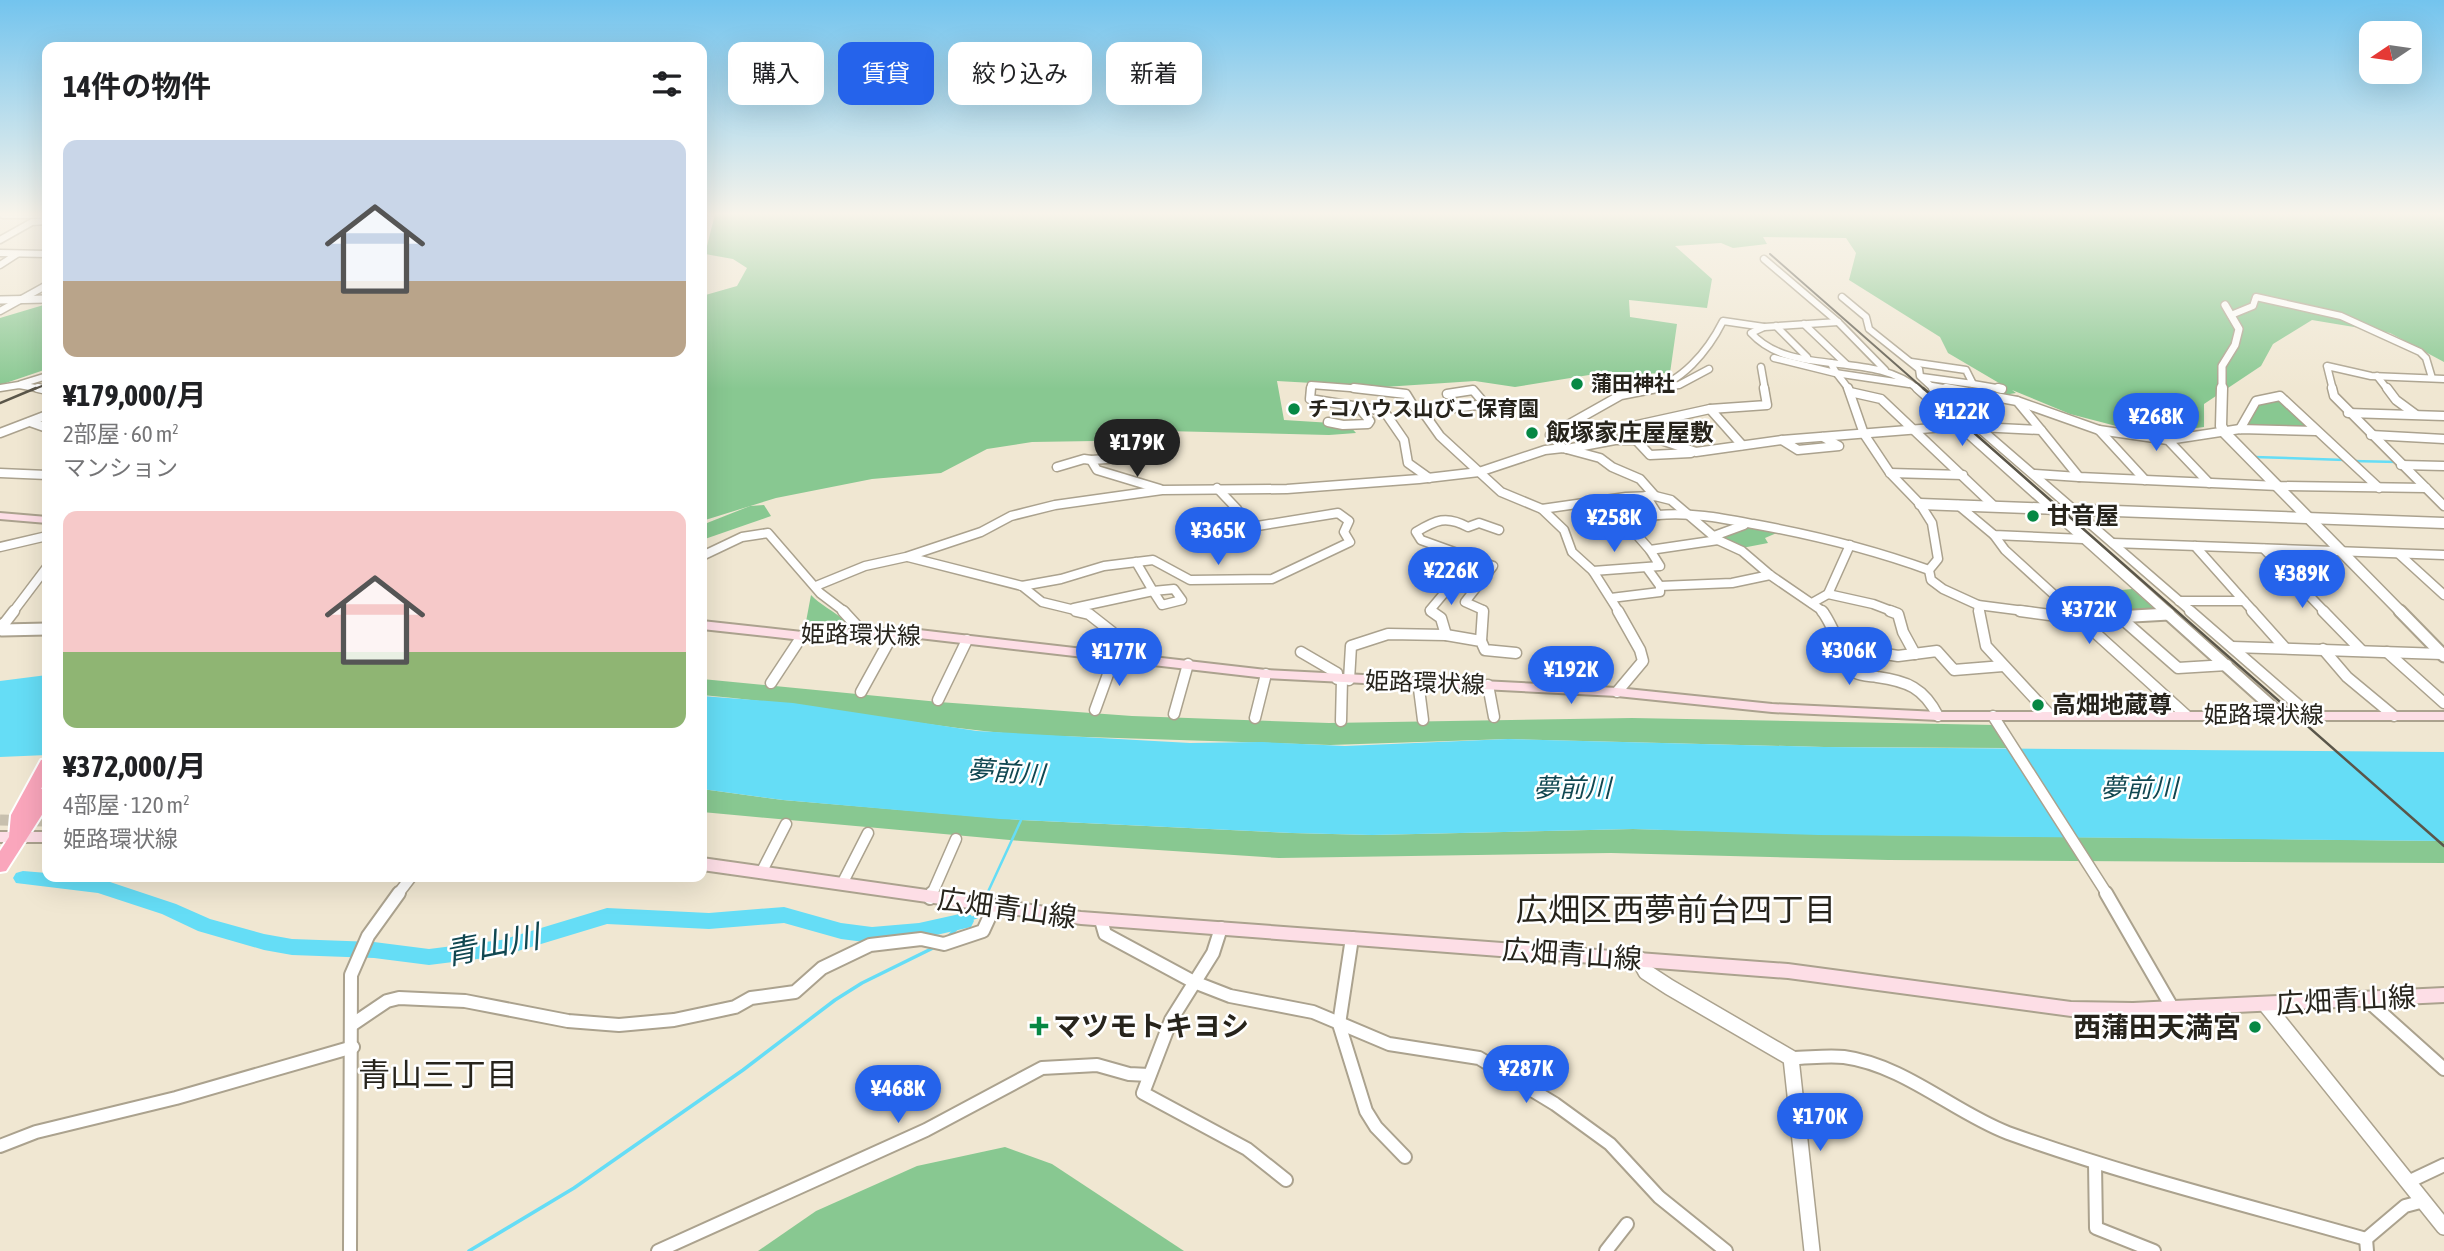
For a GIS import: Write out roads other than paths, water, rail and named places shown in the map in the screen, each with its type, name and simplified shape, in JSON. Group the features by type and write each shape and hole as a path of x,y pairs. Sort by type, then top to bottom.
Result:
{"highway":[{"path":"0,866 8,837 35,816 42,788"}],"main road":[{"path":"0,516 42,520"},
{"name":"姫路環状線","path":"707,626 802,636 858,633 967,640 1266,674 1617,692 1772,708 1938,716 1996,722 2049,714 2444,716"},
{"path":"8,837 42,837"},
{"name":"広畑青山線","path":"707,865 991,907 1101,920 1788,971 2071,1009 2173,1009 2444,995"}],"street":[{"path":"1780,272 1838,322 1885,370"},
{"path":"0,312 42,288"},
{"path":"28,295 42,294"},
{"path":"1842,297 1866,317 1869,329 1919,369 1920,376 1933,388 2075,508 2311,716"},
{"path":"2231,315 2253,306 2256,297 2342,316 2420,352 2426,358 2431,378"},
{"path":"0,300 42,299"},
{"path":"2225,305 2239,329 2235,345 2222,366 2221,426 2225,433 2443,655"},
{"path":"1664,387 1675,381 1715,337 1723,321 1764,327"},
{"path":"1838,322 1764,327 1751,333 1764,347 1809,359 1885,370 1908,380 2281,715"},
{"path":"1804,324 1846,365"},
{"path":"1776,326 1809,359"},
{"path":"1774,358 1916,388 1933,388 2017,401 2099,430 2168,440 2240,429 2316,431"},
{"path":"1910,362 1966,370 1973,384"},
{"path":"1831,363 1835,373 1843,379 1850,392 1864,434 1890,473 1920,504 1932,523 1938,559 1929,570"},
{"path":"2444,379 2353,374 2327,366 2334,396 2444,506"},
{"path":"1628,427 1710,410 1767,405 1761,367"},
{"path":"1658,515 1651,496 1640,479 1612,467 1600,458 1565,448 1550,435 1620,395 1679,385 1710,369"},
{"path":"1920,376 2002,389"},
{"path":"2377,376 2396,400 2416,415"},
{"path":"0,388 42,378"},
{"path":"19,385 42,389"},
{"path":"1429,478 1408,463 1404,440 1384,411 1310,399 1311,385 1406,394 1440,436 1501,492 1542,509 1564,530 1572,552 1580,562 1594,571 1640,650 1643,661 1634,668 1626,683 1617,692"},
{"path":"1423,412 1485,404 1473,390 1447,394"},
{"path":"1850,392 1881,399 1994,506"},
{"path":"2240,429 2256,401 2280,397 2379,488"},
{"path":"2017,401 2079,477"},
{"path":"1328,422 1343,425 1368,424 1370,421 1360,409"},
{"path":"1710,410 1742,445"},
{"path":"2348,412 2440,416 2444,422"},
{"path":"0,433 42,417"},
{"path":"30,422 42,426"},
{"path":"1635,439 1650,455 1696,452 1782,439 1958,426 2041,430"},
{"path":"2099,430 2145,480"},
{"path":"2371,435 2444,439"},
{"path":"1782,439 1798,450 1839,446 1823,437"},
{"path":"816,586 865,566 906,557 981,532 1011,516 1055,505 1162,490 1287,489 1429,478 1509,464 1545,450 1615,440 1661,440 1696,452"},
{"path":"2168,440 2209,483"},
{"path":"1057,467 1084,459 1124,458"},
{"path":"1091,460 1097,470 1140,481 1162,490"},
{"path":"2401,465 2444,466"},
{"path":"0,473 42,475"},
{"path":"1890,473 1963,475"},
{"path":"2034,474 2278,486 2426,488"},
{"path":"1217,488 1237,509 1247,528"},
{"path":"1542,509 1651,496 1671,500 1716,538 1742,551 1770,575 1812,603 1832,623 1847,663 1857,674 1904,681 1930,700 1938,716"},
{"path":"1920,504 2444,523"},
{"path":"1958,505 1994,535 2005,550 2186,715"},
{"path":"1594,571 1660,566 1650,550 1623,520 1687,512 1820,536 1872,550 1929,570"},
{"path":"906,557 1022,586 1061,579 1104,566 1160,561 1180,577 1190,580 1268,579 1307,565 1350,542 1344,531 1349,521 1343,514 1338,513 1202,535"},
{"path":"1499,530 1479,523 1468,527 1450,517 1442,516 1416,532 1420,540 1493,566 1465,602 1483,610 1481,641 1485,650 1516,653"},
{"path":"1650,550 1716,538 1745,524"},
{"path":"707,554 741,539 768,533 816,586 821,596 837,604 855,622 858,633"},
{"path":"1994,535 2083,539"},
{"path":"0,547 42,537"},
{"path":"2113,543 2444,555"},
{"path":"1812,603 1828,594 1850,545"},
{"path":"2195,546 2285,648"},
{"path":"1429,560 1439,548"},
{"path":"2264,549 2362,651"},
{"path":"2399,554 2444,595"},
{"path":"1072,609 1119,595 1151,591 1150,581 1136,562"},
{"path":"1611,597 1660,592 1660,586 1647,568"},
{"path":"1929,570 1931,580 1943,589 1978,605 2080,619 2169,614"},
{"path":"42,573 2,624 2,630 42,629"},
{"path":"1660,586 1716,583 1770,575"},
{"path":"1446,635 1441,618 1430,610 1456,579"},
{"path":"1022,586 1026,592 1042,602 1099,619 1112,632 1110,655 1095,710"},
{"path":"1828,594 1873,604 1898,614 1903,632 1915,654"},
{"path":"2179,601 2244,601"},
{"path":"1978,605 1986,646 2049,714"},
{"path":"2120,618 2178,668 2227,665"},
{"path":"2,624 42,623"},
{"path":"860,692 893,634"},
{"path":"1341,721 1343,679 1351,646 1388,634 1446,635 1481,641"},
{"path":"771,683 802,636"},
{"path":"938,700 967,640"},
{"path":"1843,647 1898,656 1937,651 1954,670 2003,666"},
{"path":"2232,647 2443,655"},
{"path":"2323,649 2347,677 2394,716"},
{"path":"1301,652 1308,654 1343,679"},
{"path":"2387,652 2444,703"},
{"path":"1174,714 1188,664"},
{"path":"1255,718 1266,674"},
{"path":"1418,681 1423,720"},
{"path":"1488,685 1494,717"},
{"path":"1996,722 2088,860 2173,1009"},
{"path":"761,873 786,824"},
{"path":"842,884 868,833"},
{"path":"930,898 956,839"},
{"path":"350,1251 353,1047 351,975 354,961 365,941 407,882"},
{"path":"353,1024 387,1001 399,998 465,1001 568,1021 619,1025 674,1020 735,1007 751,998 795,992 822,968 870,945 926,940 944,944 983,931 991,907"},
{"path":"1101,920 1105,934 1195,982 1243,1000 1313,1012 1389,1044 1479,1058 1555,1104 1610,1144 1658,1197 1726,1251"},
{"path":"1221,928 1213,953 1171,1020 1143,1093 1247,1149 1286,1180"},
{"path":"1352,938 1339,1024 1366,1111 1376,1127 1405,1157"},
{"path":"1639,959 1646,972 1669,987 1791,1058 1843,1057 1869,1063 1930,1090 2004,1131 2095,1164 2367,1245 2405,1206 2424,1201"},
{"path":"2367,1000 2444,1069"},
{"path":"2266,1005 2444,1227"},
{"path":"0,1146 36,1132 176,1098 353,1047"},
{"path":"1791,1058 1812,1251"},
{"path":"658,1251 926,1130 1042,1068 1097,1065 1129,1074 1149,1075"},
{"path":"2095,1164 2096,1228 2154,1251"},
{"path":"2408,1182 2444,1165"},
{"path":"1606,1251 1626,1224"}],"water":[{"path":"42,676 42,755 0,757 0,681"},
{"name":"夢前川","path":"707,696 793,703 977,731 1190,743 1262,742 1345,746 1508,739 1824,747 2444,752 2444,841 1818,835 1633,829 1372,835 1000,819 783,800 707,790"}],"waterway":[{"path":"2254,457 2345,460"},
{"path":"2352,461 2398,462"},
{"path":"987,894 1022,818"},
{"name":"青山川","path":"23,878 42,880"},
{"name":"青山川","path":"60,882 98,886 169,909 205,925 264,942 292,947 374,950 429,957 501,948 607,916 709,921 784,915 841,931 872,935 919,931 964,921"},
{"path":"984,901 988,893"},
{"name":"青山川","path":"947,938 964,921 979,916 982,907"},
{"path":"469,1251 574,1188 743,1070 835,1000 862,983 933,948"}],"tunnel":[{"path":"0,820 42,821"}],"railway":[{"path":"1791,272 1925,390"},
{"path":"32,390 42,386"},
{"path":"0,403 36,388"},
{"path":"1923,388 2444,846"}],"place":[{"name":"蒲田神社","path":"1577,384"},
{"name":"チコハウス山びこ保育園","path":"1294,409"},
{"name":"飯塚家庄屋屋敷","path":"1532,433"},
{"name":"甘音屋","path":"2033,516"},
{"name":"高畑地蔵尊","path":"2038,705"},
{"name":"マツモトキヨシ","path":"1039,1026"},
{"name":"西蒲田天満宮","path":"2255,1027"}],"district":[{"name":"広畑区西夢前台四丁目","path":"1676,910"},
{"name":"青山三丁目","path":"438,1075"}]}
